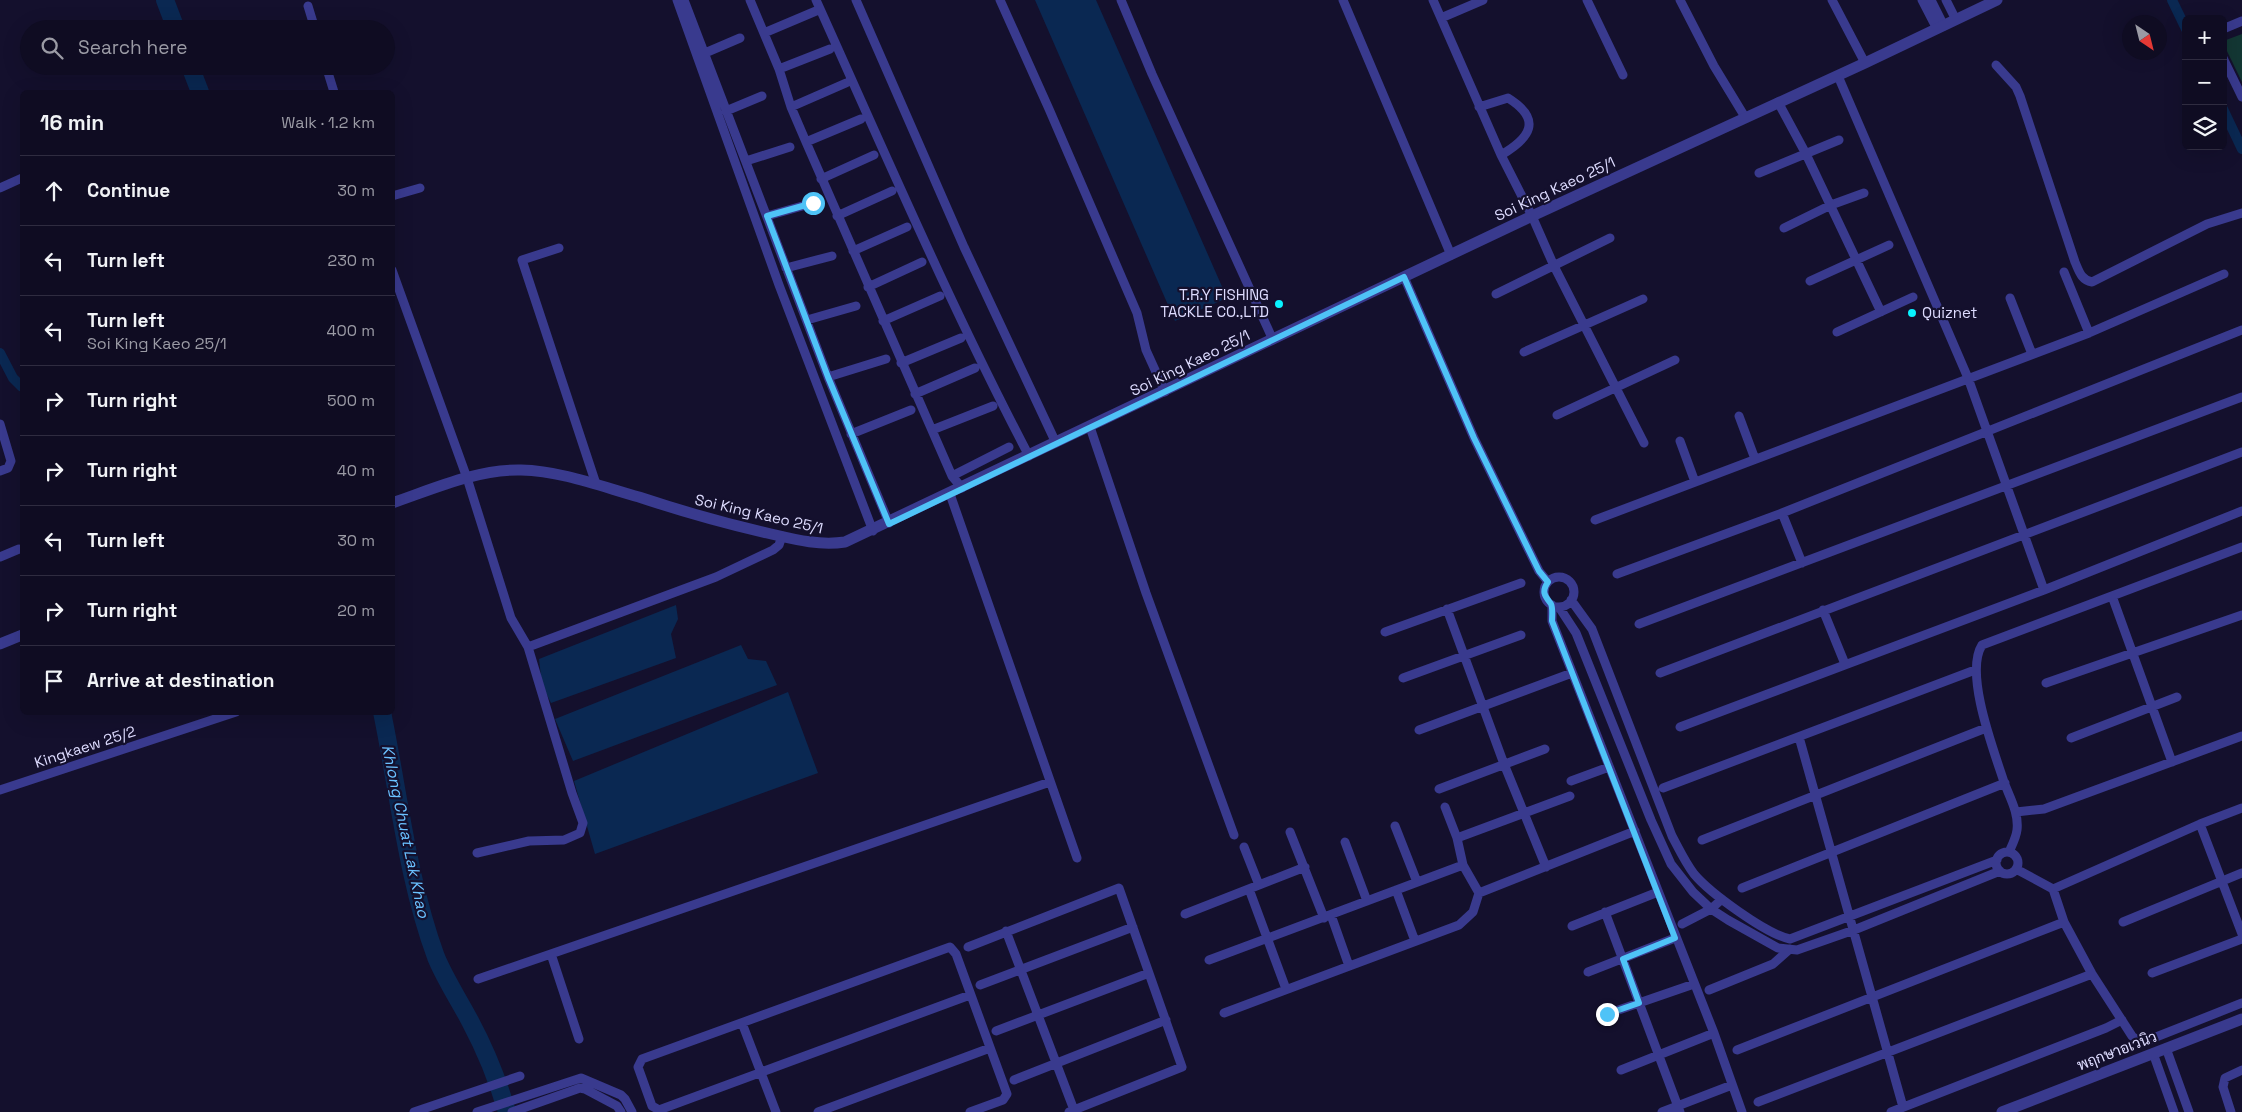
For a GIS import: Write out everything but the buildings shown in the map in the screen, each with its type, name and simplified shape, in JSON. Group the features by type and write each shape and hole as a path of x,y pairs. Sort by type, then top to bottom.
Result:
{"street":[{"path":"677,0 783,293 873,531"},
{"path":"684,0 828,377 889,524"},
{"path":"750,0 779,69 790,107 883,322 952,476 962,488"},
{"path":"816,0 935,267 980,363 1029,456"},
{"path":"856,0 964,247 1056,443"},
{"path":"1000,0 1133,304 1146,350 1165,392"},
{"path":"1121,0 1152,74 1273,340"},
{"path":"1343,0 1452,255"},
{"path":"1433,0 1501,155 1532,216 1554,266 1644,443"},
{"path":"1441,18 1483,0"},
{"path":"1587,0 1623,75"},
{"path":"1680,0 1714,66 1745,117"},
{"path":"1832,0 1865,63"},
{"path":"1922,0 1941,27"},
{"path":"1931,0 1941,27"},
{"path":"1946,0 1956,20"},
{"name":"Soi King Kaeo 25/1","path":"395,502 467,478 519,470 539,471 576,478 690,513 782,536 828,545 845,542 889,524 1532,216 1838,76 1956,20 1981,4 1998,0"},
{"path":"308,6 312,20"},
{"path":"764,33 816,11"},
{"path":"2227,27 2242,21"},
{"path":"705,53 740,38"},
{"path":"779,69 830,49"},
{"path":"2224,60 2242,97"},
{"path":"1996,65 2016,87 2020,96 2075,262 2082,278 2086,281 2092,282 2207,224 2239,215"},
{"path":"329,75 333,90"},
{"path":"1838,76 1968,378 2044,590"},
{"path":"790,107 846,83"},
{"path":"726,111 762,96"},
{"path":"1479,107 1508,98 1516,104 1528,120 1530,128 1525,138 1519,145 1501,155"},
{"path":"1778,102 1806,154 1881,312"},
{"path":"806,142 861,119"},
{"path":"1759,173 1839,140"},
{"path":"746,161 790,147"},
{"path":"821,179 874,155"},
{"path":"0,188 20,179"},
{"path":"395,195 420,188"},
{"path":"837,216 892,191"},
{"path":"1784,228 1831,205 1864,193"},
{"path":"767,216 813,203"},
{"path":"853,251 907,227"},
{"path":"1496,294 1610,238"},
{"path":"1810,281 1889,245"},
{"path":"559,248 522,260 596,484"},
{"path":"786,268 832,256"},
{"path":"868,287 922,262"},
{"path":"2064,272 2089,332"},
{"path":"1595,520 2089,332 2224,274"},
{"path":"1404,277 1474,438 1539,571 1548,582"},
{"path":"395,278 467,478 511,618 528,648 572,793 584,826 576,836 564,840 529,841 477,853"},
{"path":"883,322 940,296"},
{"path":"1837,332 1913,297"},
{"path":"2010,298 2032,354"},
{"path":"1524,352 1643,299"},
{"path":"806,320 856,306"},
{"path":"1617,574 1782,513 2242,330"},
{"path":"901,363 961,338"},
{"path":"828,377 886,358"},
{"path":"1557,415 1676,360"},
{"path":"916,394 975,368"},
{"path":"1639,624 2242,397"},
{"path":"932,430 993,406"},
{"path":"851,434 911,410"},
{"path":"1740,416 1755,459"},
{"path":"0,424 11,461 8,468 0,471"},
{"path":"1090,427 1146,593 1234,835"},
{"path":"1680,441 1695,482"},
{"path":"952,476 1009,447"},
{"path":"1660,673 2242,452"},
{"path":"950,494 1077,858"},
{"path":"1680,727 2044,590 2242,511"},
{"path":"1782,513 1802,563"},
{"path":"528,648 716,577 772,550 778,545 782,536"},
{"path":"2009,852 2017,830 2016,812 1986,728 1975,670 1977,652 1982,645 2242,547"},
{"path":"0,557 19,549"},
{"path":"1571,600 1574,589 1568,580 1559,577 1548,582 1544,595 1556,606 1576,633 1672,864 1693,892 1711,909 1778,948 1790,950 1810,947 2000,871 2008,874 2016,869 2018,859 2009,852"},
{"path":"1384,632 1521,583"},
{"path":"2112,596 2172,762"},
{"path":"1556,606 1571,600"},
{"path":"1571,600 1592,630 1672,836 1685,861 1695,875 1722,899 1762,925 1790,939 1997,860 2001,854 2009,852"},
{"path":"1556,606 1552,621 1675,938 1714,1033 1742,1112"},
{"path":"1447,609 1504,764 1546,867"},
{"path":"1824,610 1845,664"},
{"path":"2046,683 2242,615"},
{"path":"1403,678 1521,635"},
{"path":"0,644 20,636"},
{"path":"1587,660 1602,654"},
{"path":"1662,788 1975,670"},
{"path":"1419,730 1572,673"},
{"path":"2072,738 2177,697"},
{"name":"Kingkaew 25/2","path":"0,790 227,715"},
{"path":"1702,840 1986,728"},
{"path":"2016,812 2044,809 2242,736"},
{"path":"1799,737 1903,1107"},
{"path":"1439,789 1544,749"},
{"path":"1571,781 1609,767"},
{"path":"1637,783 1650,778"},
{"path":"478,979 1050,782"},
{"path":"1742,888 2005,783"},
{"path":"1457,838 1570,796"},
{"path":"1224,1013 1459,925 1466,920 1473,912 1479,893 1464,865 1457,838 1445,807"},
{"path":"2053,888 2200,824 2242,808"},
{"path":"2200,824 2242,934"},
{"path":"1395,826 1417,882"},
{"path":"1479,893 1635,831"},
{"path":"1290,832 1349,966"},
{"path":"1346,842 1368,901"},
{"path":"1244,847 1259,885"},
{"path":"1997,860 2000,871"},
{"path":"1209,960 1464,865"},
{"path":"1185,914 1305,867"},
{"path":"2016,869 2053,888 2064,922 2092,974 2132,1036 2142,1041 2242,1003"},
{"path":"2123,922 2242,873"},
{"path":"968,946 1006,931 1119,888 1182,1067 1072,1111 1057,1063 1006,931"},
{"path":"1248,889 1286,989"},
{"path":"1396,890 1415,941"},
{"path":"1572,926 1658,892"},
{"path":"1682,924 1711,909 1722,899"},
{"path":"1605,912 1679,1109"},
{"path":"1737,1050 2064,922"},
{"path":"980,985 1133,927"},
{"path":"1588,972 1675,938"},
{"path":"1790,939 1790,950"},
{"path":"2152,973 2242,940"},
{"path":"970,995 660,1110 652,1106 638,1067 642,1059 946,947 952,949 956,954 1007,1094 1003,1100 970,1112"},
{"path":"1709,990 1773,964 1790,950"},
{"path":"551,954 579,1039"},
{"path":"996,1031 1149,973"},
{"path":"1758,1102 2092,974"},
{"path":"1607,1014 1694,984"},
{"name":"พฤกษาอเวนิว","path":"2002,1112 2242,1019"},
{"path":"1014,1080 1166,1020"},
{"path":"1891,1112 2106,1028 2122,1020"},
{"path":"742,1023 776,1112"},
{"path":"1621,1070 1714,1033"},
{"path":"818,1112 990,1048"},
{"path":"2166,1048 2189,1112"},
{"path":"2153,1053 2174,1112"},
{"path":"2231,1112 2223,1087 2225,1078 2242,1070"},
{"path":"414,1112 518,1077"},
{"path":"477,1112 575,1079 587,1079 621,1095 632,1112"},
{"path":"563,1082 566,1092"},
{"path":"1662,1112 1679,1109 1732,1085"},
{"path":"514,1112 566,1092 585,1089 617,1106 621,1112"}],"green space":[{"path":"2242,34 2242,82 2227,51 2227,40"}],"water":[{"path":"1035,0 1096,0 1227,298 1175,321"},
{"path":"676,605 678,619 671,634 676,658 551,703 542,685 539,659"},
{"path":"741,645 748,659 766,661 777,685 573,761 555,719"},
{"path":"788,692 818,773 595,854 574,781"}],"waterway":[{"name":"Khlong Chuat Lak Khao","path":"165,0 173,20"},
{"path":"2172,0 2182,21"},
{"name":"Khlong Chuat Lak Khao","path":"193,75 199,90"},
{"path":"2227,117 2242,149"},
{"path":"0,353 13,378 20,385"},
{"name":"Khlong Chuat Lak Khao","path":"383,715 404,836 426,927 436,957 486,1054 507,1112"}],"place":[{"name":"T.R.Y FISHING TACKLE CO.,LTD","path":"1279,304"},
{"name":"Quiznet","path":"1912,313"}],"route":[{"path":"813,203 767,216 828,377 889,524 1404,277 1474,438 1539,571 1548,582 1544,595 1546,600 1552,605 1552,621 1675,938 1623,959 1639,1003 1607,1014"}]}
